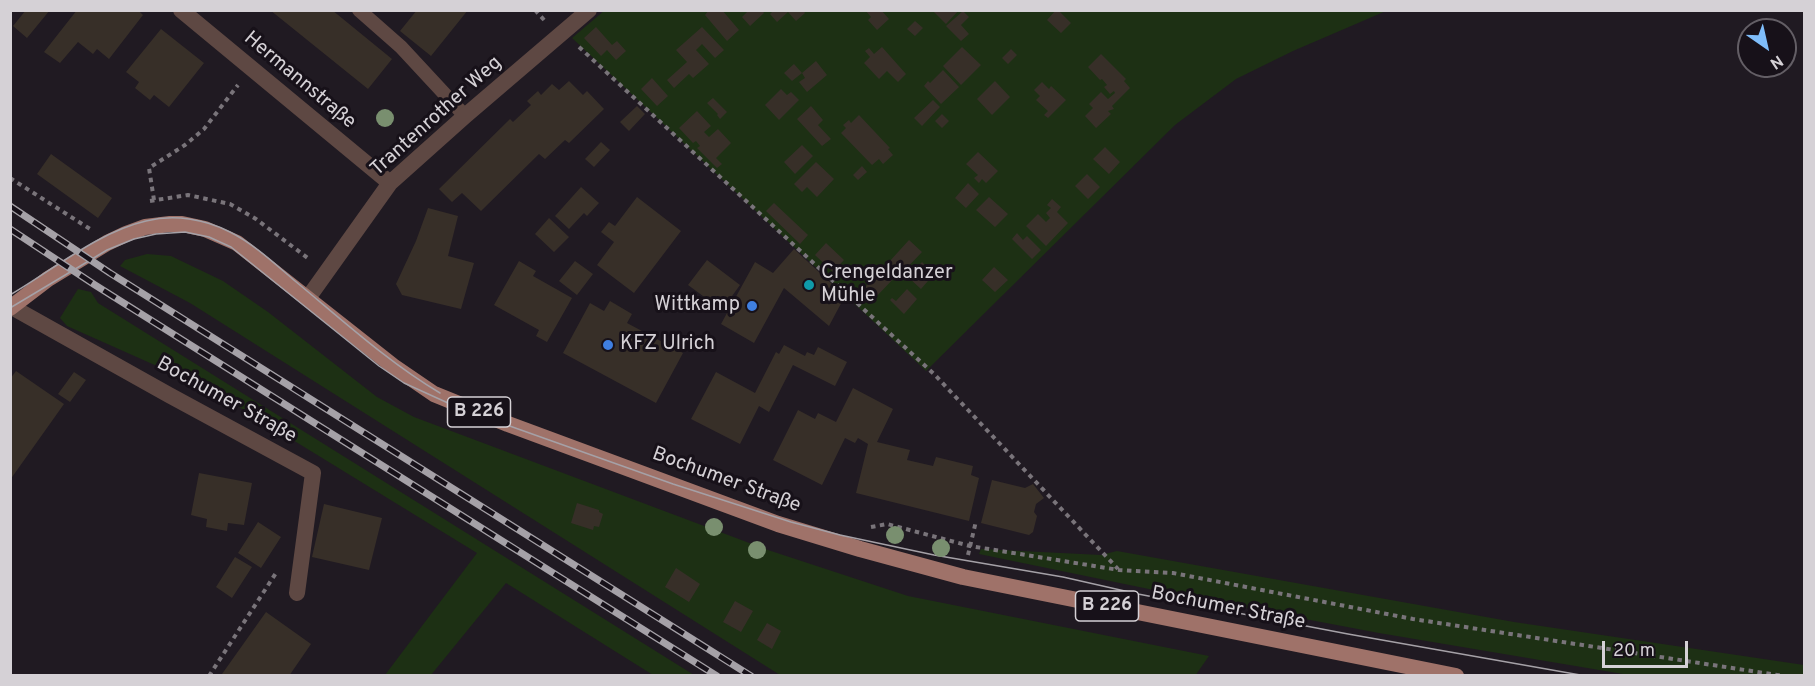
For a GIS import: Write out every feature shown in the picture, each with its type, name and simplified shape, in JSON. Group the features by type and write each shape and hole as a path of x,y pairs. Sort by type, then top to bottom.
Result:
{"main road":[{"name":"Bochumer Straße","path":"11,304 26,285 48,279 107,243 145,227 182,224 205,229 237,243 393,366 434,394 508,424 778,524 963,578 1456,675"}],"street":[{"name":"Hermannstraße","path":"181,10 390,183"},
{"name":"Trantenrother Weg","path":"308,298 390,183 589,10"},
{"name":"Bochumer Straße","path":"11,304 313,473 297,594"}],"lane":[{"path":"359,10 401,47 465,116"}],"path":[{"path":"535,10 555,32 570,38 934,374 1119,570"},
{"path":"154,200 149,168 185,145 204,129 235,89"},
{"path":"10,178 88,228 107,243"},
{"path":"963,578 976,521"},
{"name":"Bochumer Straße","path":"970,546 1119,570 1173,573 1413,619 1784,675"},
{"path":"209,675 280,567"}],"green space":[{"path":"605,10 1386,11 1293,51 1236,79 1175,125 926,371 572,38"},
{"path":"147,254 171,256 223,281 268,312 377,397 414,417 768,550 908,596 1209,656 1195,676 780,675 190,303 120,266 125,260"},
{"path":"78,289 91,292 98,303 694,675 653,675 506,583 431,675 385,675 477,553 213,391 67,326 60,318"},
{"path":"981,549 1101,555 1117,551 1514,622 1804,665 1804,675 1629,675 1379,633 1178,595 979,554"}],"building":[{"path":"26,10 50,10 27,38 13,26"},
{"path":"77,10 138,10 143,15 109,59 97,49 93,54 78,42 60,63 44,52"},
{"path":"270,10 332,10 392,59 368,89"},
{"path":"417,10 468,10 431,56 400,31"},
{"path":"709,10 722,10 739,30 727,41 705,15"},
{"path":"749,10 762,10 764,13 750,26 742,17"},
{"path":"774,10 803,10 805,13 796,21 788,12 777,22 770,14"},
{"path":"865,10 881,10 889,19 877,30 868,20 871,17"},
{"path":"932,10 959,10 946,24"},
{"path":"1056,10 1071,23 1061,33 1047,20"},
{"path":"963,11 969,17 961,25 969,34 961,41 946,26"},
{"path":"915,21 923,28 915,36 907,29"},
{"path":"596,27 612,45 617,41 626,51 616,60 607,50 601,56 584,38"},
{"path":"702,27 724,50 715,58 702,44 696,50 709,64 693,78 689,74 674,88 667,80 687,62 676,50"},
{"path":"161,29 204,63 169,107 154,95 150,100 135,88 139,82 126,72"},
{"path":"882,47 906,74 898,82 887,71 879,79 864,63 870,57 865,51 869,48 874,54"},
{"path":"962,47 981,65 961,85 943,66"},
{"path":"1011,49 1017,55 1008,64 1002,58"},
{"path":"1101,54 1126,79 1124,81 1130,88 1112,106 1114,109 1108,111 1111,114 1096,128 1085,116 1093,108 1089,104 1101,92 1108,99 1115,93 1114,91 1110,94 1104,87 1107,85 1088,67"},
{"path":"816,61 827,75 807,92 799,82 805,78 802,73"},
{"path":"794,64 802,73 792,81 784,73"},
{"path":"943,70 959,87 941,104 924,86"},
{"path":"652,78 668,96 657,106 641,89"},
{"path":"569,81 583,95 587,91 604,109 569,143 565,140 545,159 539,154 481,211 462,193 452,202 439,189 510,119 513,122 531,105 527,101 538,91 541,95 552,84 559,90"},
{"path":"995,81 1010,97 992,115 977,99"},
{"path":"1042,82 1049,89 1051,86 1066,100 1048,118 1044,115 1048,111 1036,100 1040,96 1034,90"},
{"path":"781,89 787,95 791,92 799,100 779,120 765,105"},
{"path":"713,98 727,112 720,119 707,103"},
{"path":"933,100 940,107 922,126 914,118"},
{"path":"637,106 645,114 629,131 620,122"},
{"path":"811,106 823,120 818,125 831,139 822,146 797,119"},
{"path":"697,111 711,126 704,132 709,137 718,129 731,143 716,158 722,164 717,168 697,148 700,146 696,141 693,143 679,128"},
{"path":"942,114 949,121 942,128 935,121"},
{"path":"859,115 890,148 888,149 893,155 883,164 879,159 872,165 841,133 846,128 843,125 849,120 851,123"},
{"path":"601,142 610,150 594,167 585,159"},
{"path":"802,145 813,156 795,174 784,162"},
{"path":"1105,147 1120,162 1109,174 1093,159"},
{"path":"978,152 998,171 986,183 982,179 979,183 974,178 978,175 966,164"},
{"path":"51,154 112,198 98,218 37,174"},
{"path":"816,162 834,179 817,197 807,187 802,192 794,184"},
{"path":"862,166 867,172 858,180 853,175"},
{"path":"1087,174 1100,187 1088,199 1075,186"},
{"path":"968,183 979,194 966,208 955,198"},
{"path":"581,187 599,203 587,216 584,213 569,229 555,216"},
{"path":"637,197 681,231 634,293 597,265 614,242 601,232 609,222 615,226"},
{"path":"989,197 1008,214 995,227 976,210"},
{"path":"1052,199 1061,207 1057,212 1068,223 1046,246 1026,226 1038,214 1046,222 1050,218 1046,213 1051,208 1047,205"},
{"path":"774,203 808,235 800,244 766,211"},
{"path":"428,208 458,216 448,256 474,263 461,309 402,295 396,284"},
{"path":"549,218 569,237 554,252 535,234"},
{"path":"1017,233 1023,240 1027,236 1041,250 1032,259 1012,239"},
{"path":"909,240 922,252 902,273 889,262"},
{"path":"826,243 844,260 833,272 815,255"},
{"path":"794,249 845,296 829,326 784,288 754,343 721,324 755,262 773,273"},
{"path":"707,260 740,285 722,310 688,285"},
{"path":"519,261 536,271 533,276 572,298 547,342 536,336 539,330 494,305"},
{"path":"575,261 593,274 577,295 559,281"},
{"path":"922,262 934,274 921,289 908,277"},
{"path":"886,266 896,276 875,298 865,287"},
{"path":"994,267 1008,280 995,292 982,280"},
{"path":"907,289 917,299 904,314 890,300 892,298 896,301"},
{"path":"610,301 632,314 627,323 683,353 656,403 563,353 590,303 604,311"},
{"path":"784,345 805,356 807,352 814,355 818,347 847,362 835,386 793,365 769,412 759,406 740,444 691,419 716,372 755,393 776,352 779,354"},
{"path":"16,371 64,404 10,480 10,379"},
{"path":"74,372 86,380 70,402 58,394"},
{"path":"853,388 893,409 877,442 910,450 907,460 933,466 936,457 973,466 971,475 979,478 969,521 856,493 868,444 858,438 855,443 845,438 822,485 773,460 798,410 815,419 818,413 836,422"},
{"path":"199,473 252,483 244,525 228,523 227,531 206,527 207,519 191,515"},
{"path":"992,480 1025,488 1033,484 1044,498 1036,504 1034,512 1037,516 1033,532 1029,535 981,523"},
{"path":"577,503 599,510 603,514 599,527 594,526 593,530 571,523"},
{"path":"324,504 382,518 369,570 312,557"},
{"path":"258,522 281,537 261,568 238,553"},
{"path":"235,557 252,567 232,598 216,587"},
{"path":"676,568 700,584 689,602 665,587"},
{"path":"735,601 753,611 741,632 723,622"},
{"path":"266,612 311,644 289,676 224,676 222,674"},
{"path":"767,623 781,631 772,649 757,640"}],"tram line":[{"path":"10,295 93,243 128,226 167,218 200,221 230,232 256,248 384,354 440,393"},
{"path":"10,308 107,250 134,239 156,234 185,232 209,237 231,247 379,366 404,383 459,408 673,484 791,522 934,555 1063,577 1138,594 1348,634 1586,676"}],"railway":[{"path":"10,206 110,273 751,676"},
{"path":"10,229 95,285 717,676"}],"place":[{"name":"Crengeldanzer Mühle","path":"809,285"},
{"name":"Wittkamp","path":"752,306"},
{"name":"KFZ Ulrich","path":"608,345"}]}
